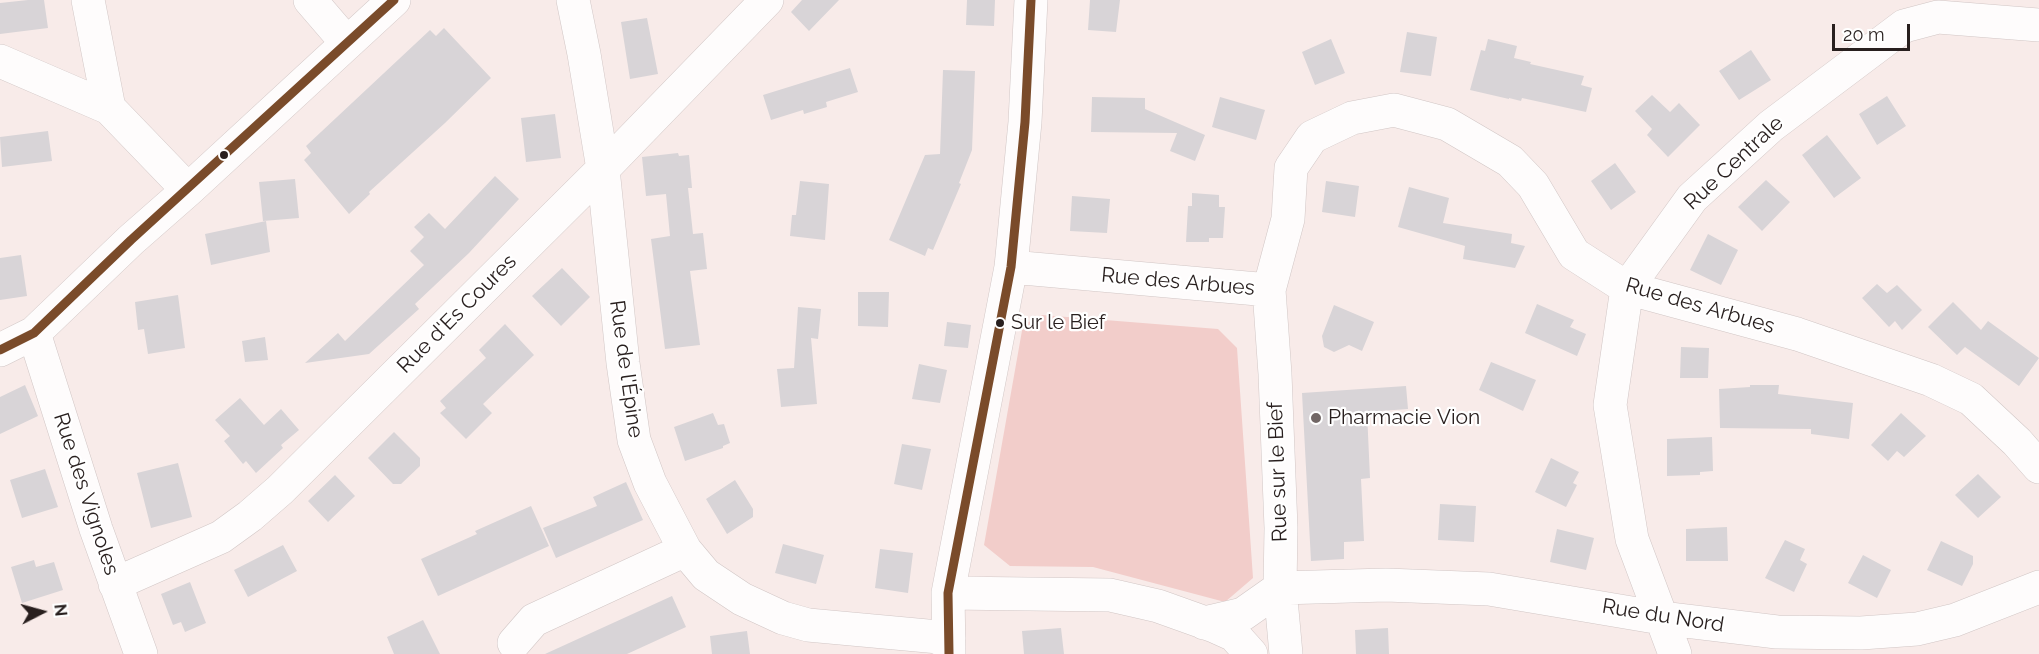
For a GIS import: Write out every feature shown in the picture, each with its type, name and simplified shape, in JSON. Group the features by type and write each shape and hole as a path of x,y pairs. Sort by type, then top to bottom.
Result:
{"street":[{"path":"88,0 109,108"},
{"path":"310,0 347,44"},
{"path":"0,350 34,333 131,240 189,190 394,0"},
{"name":"Rue de l'Épine","path":"573,0 603,169 623,363 634,440 650,483 685,550 706,575 742,599 783,618 808,625 949,646"},
{"name":"Rue d'Es Coures","path":"115,584 221,537 257,510 288,482 603,169 767,0"},
{"path":"949,646 948,593 1011,267 1025,122 1031,0"},
{"name":"Rue Centrale","path":"1675,654 1632,539 1610,405 1627,288 1692,198 1771,126 1904,26 1938,17 2039,25"},
{"path":"0,61 109,108 189,190"},
{"name":"Rue des Arbues","path":"1011,267 1269,290 1288,219 1291,168 1312,137 1352,118 1394,110 1447,124 1510,160 1533,185 1574,254 1627,288 1797,334 1931,380 1971,399 2017,442 2039,467"},
{"name":"Rue sur le Bief","path":"1269,290 1281,528 1280,588 1286,654"},
{"name":"Rue des Vignoles","path":"34,333 115,584 141,654"},
{"path":"514,643 534,620 685,550"},
{"name":"Rue du Nord","path":"1280,588 1386,585 1490,589 1661,618 1777,632 1861,633 1917,629 1955,620 2039,587"},
{"path":"1204,623 1243,614 1280,588"},
{"path":"948,593 1110,595 1158,606 1204,623 1235,648"}],"shaded area":[{"path":"1042,315 1218,329 1237,348 1253,578 1225,602 1093,567 1010,566 984,545 1023,325"}],"building":[{"path":"44,0 48,28 0,34 0,3"},
{"path":"802,0 839,0 809,31 791,12"},
{"path":"967,0 995,0 994,26 966,25"},
{"path":"1090,0 1120,0 1116,32 1088,30"},
{"path":"647,18 658,74 630,79 621,22"},
{"path":"444,28 491,78 369,192 370,194 349,214 304,160 311,153 306,146 430,30 436,36"},
{"path":"1407,32 1437,37 1431,76 1400,72"},
{"path":"1331,39 1345,73 1315,85 1302,52"},
{"path":"1488,39 1517,46 1514,58 1531,62 1530,64 1584,76 1581,85 1592,88 1586,112 1522,98 1521,101 1470,90 1481,50 1485,51"},
{"path":"1751,50 1771,80 1739,100 1719,71"},
{"path":"850,68 858,92 826,102 827,107 804,114 803,110 771,120 763,95"},
{"path":"943,70 975,71 972,150 959,183 961,184 933,250 928,248 925,256 889,240 925,155 940,154"},
{"path":"1652,95 1670,112 1679,103 1700,125 1668,157 1647,135 1652,129 1635,111"},
{"path":"1887,96 1906,126 1877,145 1859,114"},
{"path":"1092,97 1145,98 1145,109 1205,135 1195,161 1170,151 1177,133 1091,132"},
{"path":"1220,97 1265,110 1256,140 1212,127"},
{"path":"555,114 561,158 526,162 521,118"},
{"path":"48,131 52,161 2,167 0,137"},
{"path":"1827,135 1861,178 1834,198 1802,155"},
{"path":"678,153 679,156 689,155 692,188 688,188 693,234 703,233 707,269 690,271 700,345 665,349 651,239 670,236 666,194 646,196 642,157"},
{"path":"1615,163 1636,192 1611,210 1591,181"},
{"path":"495,176 519,199 469,253 415,304 419,309 369,354 305,363 338,333 345,341 424,265 410,251 424,237 414,227 429,213 445,229"},
{"path":"295,179 299,218 263,221 259,182"},
{"path":"1766,180 1790,202 1762,231 1738,207"},
{"path":"800,181 829,184 825,240 790,236 792,215 796,215"},
{"path":"1326,181 1359,186 1355,217 1322,212"},
{"path":"1409,187 1449,198 1443,223 1512,234 1511,243 1525,246 1515,268 1463,259 1465,246 1398,227"},
{"path":"1192,193 1219,195 1219,207 1225,207 1223,238 1209,238 1209,242 1186,242 1188,206 1192,206"},
{"path":"1072,196 1110,199 1107,233 1070,231"},
{"path":"266,221 270,252 211,265 205,234"},
{"path":"1708,234 1738,250 1721,285 1690,270"},
{"path":"21,255 27,296 0,300 0,258"},
{"path":"562,268 590,297 561,326 532,296"},
{"path":"1877,284 1887,293 1897,285 1922,310 1902,330 1895,321 1889,327 1862,298"},
{"path":"858,292 889,292 888,327 858,326"},
{"path":"178,295 185,348 148,354 144,329 138,330 135,302"},
{"path":"1953,302 1981,330 1988,321 2039,358 2019,386 1965,347 1957,355 1928,327"},
{"path":"1537,304 1574,320 1570,327 1586,334 1577,356 1525,333"},
{"path":"1334,305 1374,322 1362,351 1349,345 1334,352 1324,347 1322,336"},
{"path":"798,307 821,309 818,339 811,338 817,404 781,407 777,369 794,368"},
{"path":"947,322 971,325 968,348 944,346"},
{"path":"505,324 534,355 483,404 492,413 466,439 440,413 446,408 440,401 486,358 479,350"},
{"path":"265,337 268,360 245,362 242,341"},
{"path":"1681,347 1709,348 1708,378 1680,378"},
{"path":"1491,362 1536,380 1523,411 1479,390"},
{"path":"919,364 947,370 940,403 912,399"},
{"path":"25,385 38,416 0,434 0,397"},
{"path":"1750,385 1779,385 1778,394 1853,403 1849,439 1811,434 1811,429 1720,428 1719,389 1750,387"},
{"path":"1406,386 1408,409 1367,412 1370,478 1361,479 1364,541 1344,542 1344,559 1311,561 1302,393"},
{"path":"240,398 264,425 281,409 299,430 281,445 283,448 256,473 246,461 243,464 224,441 230,436 215,420"},
{"path":"713,413 718,425 724,424 730,443 723,448 685,461 674,427"},
{"path":"1901,413 1926,436 1904,457 1897,451 1888,461 1871,445"},
{"path":"394,432 420,458 420,466 401,484 393,484 368,458"},
{"path":"1712,437 1713,471 1700,472 1700,475 1667,476 1667,439"},
{"path":"902,444 931,449 922,490 894,484"},
{"path":"1551,458 1579,472 1573,483 1577,485 1566,507 1535,492"},
{"path":"178,463 192,517 151,528 137,473"},
{"path":"45,469 58,507 22,518 10,480"},
{"path":"1978,474 2001,497 1978,518 1955,495"},
{"path":"335,475 355,496 328,522 308,501"},
{"path":"735,480 753,509 753,517 727,534 706,499"},
{"path":"626,482 643,520 556,558 543,528 597,506 593,497"},
{"path":"1440,504 1476,506 1474,542 1438,540"},
{"path":"531,506 549,546 438,596 421,559"},
{"path":"1727,527 1728,561 1686,561 1686,529"},
{"path":"1557,529 1594,538 1586,570 1550,562"},
{"path":"1785,540 1805,549 1800,560 1807,564 1794,592 1765,578"},
{"path":"1941,541 1973,556 1973,564 1962,586 1927,570"},
{"path":"783,544 824,555 816,584 775,573"},
{"path":"283,545 297,571 248,597 234,570"},
{"path":"880,549 913,553 908,593 875,588"},
{"path":"1863,555 1891,570 1877,598 1848,583"},
{"path":"34,560 36,567 54,562 63,590 22,603 11,567"},
{"path":"190,582 206,623 185,632 181,622 173,625 161,594"},
{"path":"672,596 686,627 627,654 545,654"},
{"path":"423,620 440,654 394,654 387,637"},
{"path":"1061,628 1064,654 1024,654 1022,631"},
{"path":"1388,628 1389,654 1356,654 1355,630"},
{"path":"747,631 750,654 712,654 710,636"}],"transit line":[{"path":"0,350 34,333 131,240 394,0"},
{"path":"949,654 948,593 1011,267 1025,122 1031,0"}],"place":[{"name":"Sur le Bief","path":"1000,323"},
{"name":"Pharmacie Vion","path":"1316,418"}]}
